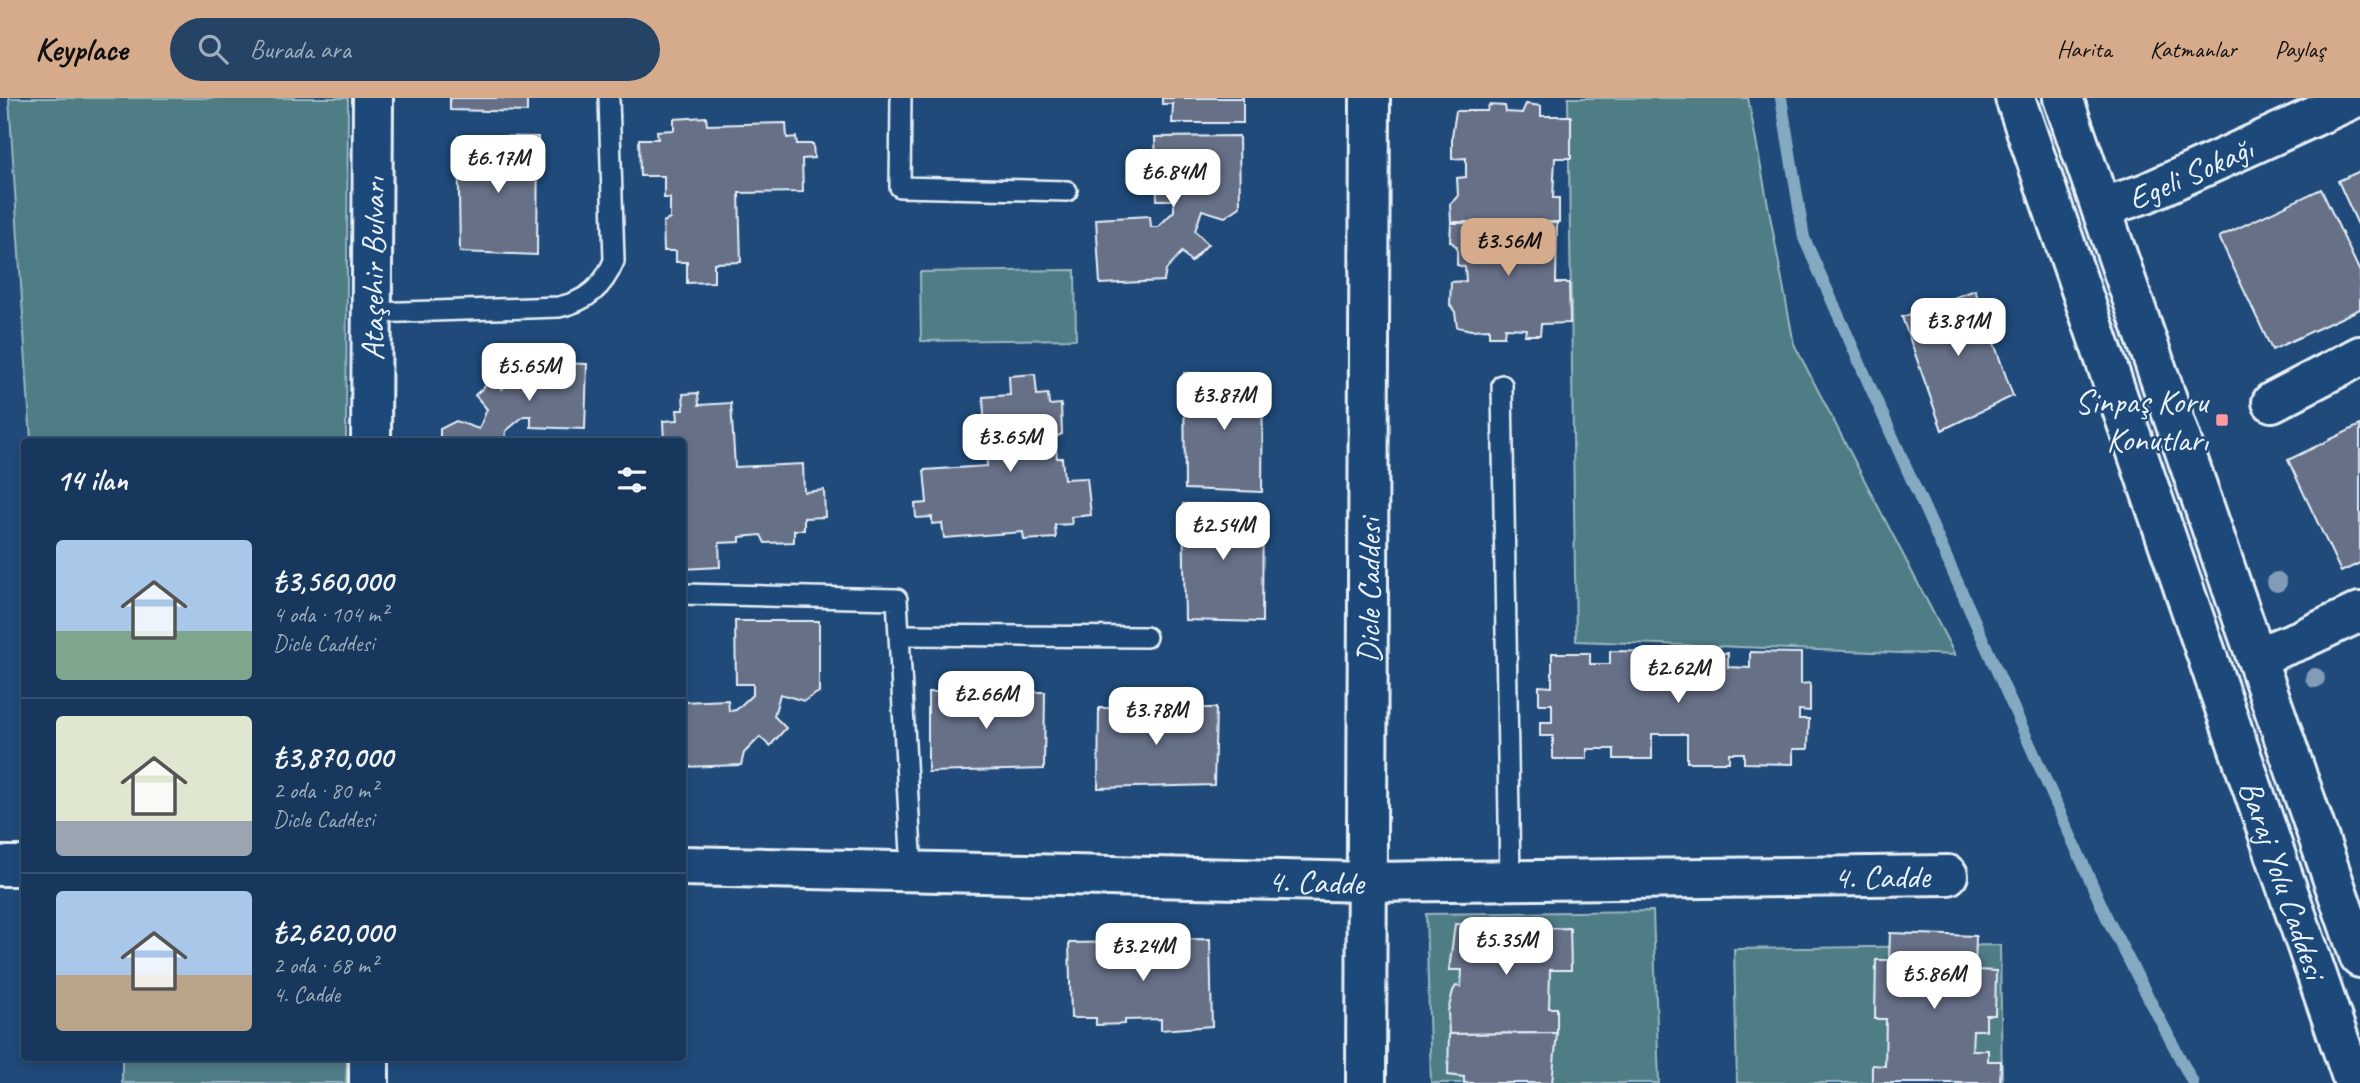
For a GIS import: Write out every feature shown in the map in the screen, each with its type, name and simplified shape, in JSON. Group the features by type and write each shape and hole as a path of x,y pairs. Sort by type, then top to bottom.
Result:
{"street":[{"name":"Ataşehir Bulvarı","path":"372,438 373,98"},
{"name":"Dicle Caddesi","path":"1366,1083 1370,98"},
{"name":"Baraj Yolu Caddesi","path":"2015,98 2354,1083"},
{"name":"Baraj Yolu Caddesi","path":"2063,98 2360,958"},
{"name":"Egeli Sokağı","path":"2101,208 2146,193 2355,98"},
{"path":"2058,224 2101,208"},
{"path":"2272,402 2360,356"},
{"path":"2213,673 2300,640 2360,612"},
{"path":"0,866 21,866"},
{"name":"4. Cadde","path":"686,866 1366,882 1948,875"},
{"path":"369,1061 369,1083"}],"lane":[{"path":"372,313 559,307 587,298 598,289 608,276 614,261 609,98"},
{"path":"901,98 900,187 1067,191"},
{"path":"1502,386 1510,880"},
{"path":"686,594 898,599 912,872"},
{"path":"900,635 1146,637"}],"green space":[{"path":"9,98 348,98 346,438 31,438"},
{"path":"1568,98 1748,98 1794,344 1955,655 1576,641"},
{"path":"1075,270 1076,339 921,341 920,272"},
{"path":"1653,911 1659,1083 1431,1083 1426,914"},
{"path":"2000,945 2002,1083 1737,1083 1734,949"},
{"path":"122,1061 347,1061 346,1083 122,1083"}],"building":[{"path":"450,98 527,98 527,112 450,110"},
{"path":"1162,98 1243,98 1243,123 1172,123 1173,104 1162,104"},
{"path":"1526,104 1541,106 1541,116 1571,116 1571,158 1555,158 1553,198 1559,198 1559,222 1451,222 1450,204 1458,196 1457,178 1466,177 1466,158 1452,159 1456,111 1487,111 1489,105 1505,106 1506,112 1522,113"},
{"path":"706,117 707,125 786,123 787,138 796,137 797,144 813,144 814,158 802,159 803,192 739,193 741,262 714,263 714,282 687,283 687,262 676,262 676,251 664,251 663,222 670,219 670,198 664,198 664,176 640,176 639,139 658,139 657,131 674,130 674,119"},
{"path":"458,136 538,137 537,255 460,252"},
{"path":"1239,136 1240,207 1225,217 1202,210 1195,231 1208,244 1191,262 1182,252 1166,270 1164,281 1100,284 1096,219 1150,216 1151,227 1158,227 1174,211 1174,200 1157,200 1155,137"},
{"path":"2360,171 2360,229 2338,181"},
{"path":"2321,189 2360,272 2360,309 2272,350 2219,237"},
{"path":"1451,223 1557,223 1556,283 1569,283 1570,323 1541,324 1540,335 1525,335 1526,329 1505,328 1504,336 1489,336 1489,329 1471,330 1457,327 1455,312 1450,305 1451,282 1466,281 1465,267 1457,265 1457,247 1450,241"},
{"path":"1975,290 2013,396 1942,430 1902,317"},
{"path":"523,362 587,364 585,429 531,427 531,416 524,416 506,431 505,438 440,438 440,429 456,421 479,429 487,409 475,395 493,379 502,389 520,373"},
{"path":"1184,373 1263,375 1262,492 1185,489"},
{"path":"1035,374 1037,395 1048,394 1049,405 1061,404 1062,434 1055,437 1057,458 1062,458 1064,479 1087,478 1091,515 1071,517 1072,524 1055,525 1056,538 1024,540 1023,532 944,538 942,523 932,524 932,517 916,518 915,504 927,503 924,470 987,466 983,397 1010,395 1009,376"},
{"path":"698,393 699,405 731,403 735,467 803,464 804,492 824,490 825,517 804,518 804,530 794,530 794,542 765,543 761,535 740,537 740,542 719,543 720,567 686,569 686,438 664,438 663,421 678,420 677,410 684,410 683,394"},
{"path":"2360,425 2360,563 2341,572 2288,460"},
{"path":"1183,504 1263,505 1262,622 1185,620"},
{"path":"735,621 819,621 819,692 804,701 780,694 774,716 786,728 770,746 760,737 744,753 741,765 686,767 686,702 728,700 729,711 736,710 753,694 753,684 736,684"},
{"path":"1610,651 1728,653 1728,667 1750,668 1750,652 1801,653 1801,684 1810,683 1810,711 1799,710 1799,719 1809,719 1808,749 1793,749 1793,764 1744,763 1744,753 1729,753 1729,762 1687,762 1687,734 1652,734 1652,759 1614,759 1614,749 1587,749 1587,759 1553,759 1553,736 1540,736 1540,722 1552,722 1552,704 1539,704 1539,686 1552,687 1552,653 1590,653 1590,664 1610,664"},
{"path":"928,692 1045,692 1044,769 928,772"},
{"path":"1099,708 1216,708 1214,785 1098,788"},
{"path":"1486,918 1504,918 1502,926 1520,926 1523,918 1538,918 1538,929 1570,928 1571,970 1550,970 1549,1008 1557,1008 1557,1033 1449,1034 1448,1011 1453,991 1456,986 1461,987 1462,970 1449,970 1455,924 1484,925"},
{"path":"1890,933 1976,936 1975,970 1996,971 1995,1015 1986,1015 1986,1030 1973,1030 1972,1050 1988,1050 1988,1061 2001,1061 2000,1083 1872,1083 1872,1065 1885,1066 1886,1019 1875,1019 1876,960 1889,960"},
{"path":"1210,939 1212,1026 1161,1030 1161,1019 1125,1020 1125,1024 1096,1025 1096,1018 1071,1018 1069,943 1130,942 1130,950 1151,950 1151,940"},
{"path":"1557,1033 1552,1083 1464,1083 1464,1077 1448,1075 1449,1034"}],"waterway":[{"path":"1781,98 1804,238 2108,920 2193,1083"}],"place":[{"name":"Sinpaş Koru Konutları","path":"2222,420"}]}
